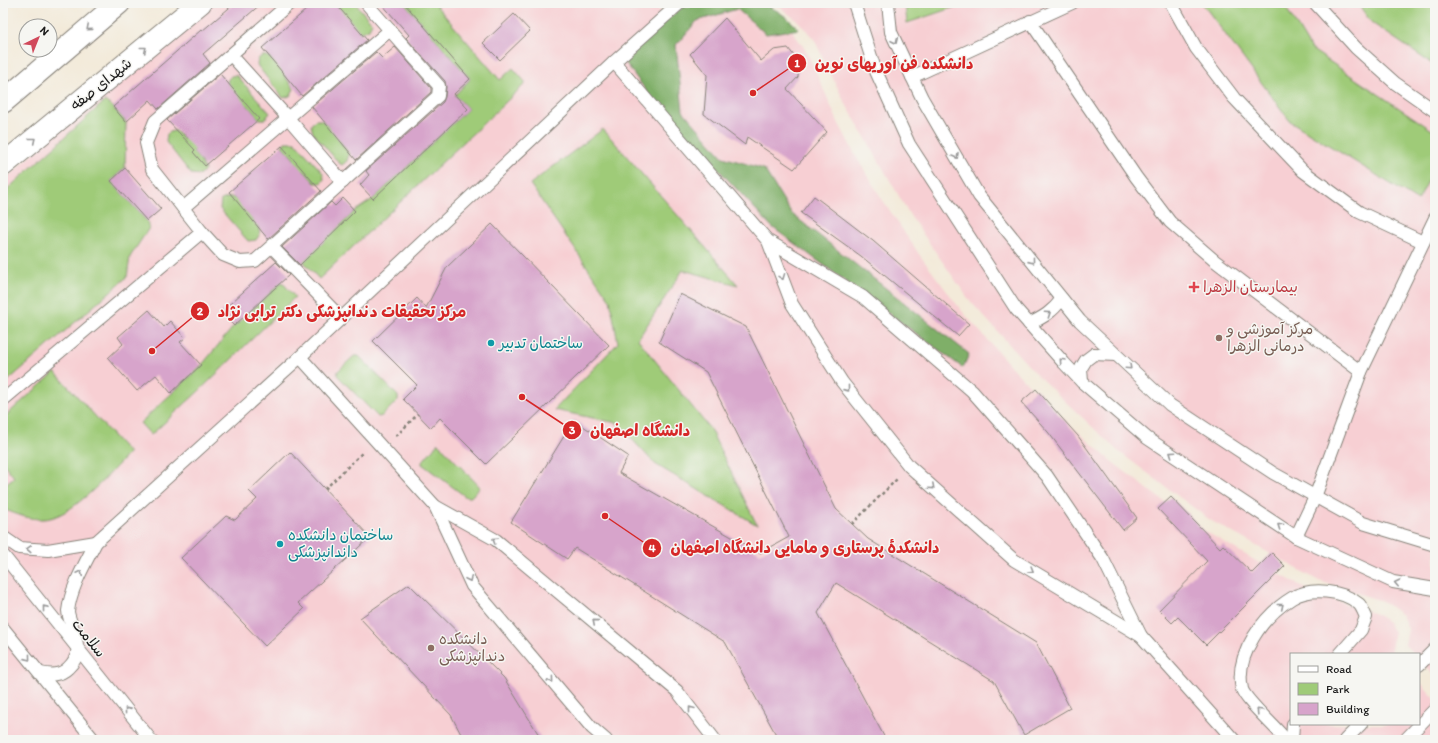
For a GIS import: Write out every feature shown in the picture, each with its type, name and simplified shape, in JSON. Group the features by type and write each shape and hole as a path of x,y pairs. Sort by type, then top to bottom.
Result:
{"main road":[{"path":"3,102 119,3"},
{"name":"شهدای صفه","path":"3,165 200,3"}],"lane":[{"path":"290,3 155,121 146,142 152,169 202,232 223,255 240,262 255,261 272,247 438,96 439,86 366,3"},
{"path":"40,673 49,675 58,674 66,670 73,663 79,650 68,612 76,582 96,542 300,357 614,62 680,3"},
{"path":"854,3 875,69 909,144 1016,309 1064,364 1082,382 1147,438 1296,537 1392,582 1435,590"},
{"path":"888,3 891,32 912,77 922,98 979,196 1080,321 1170,406 1273,473 1362,523 1435,545"},
{"path":"912,77 1030,21 1072,3"},
{"path":"1171,3 1196,48 1234,98 1303,171 1359,212 1423,242"},
{"path":"1315,3 1356,48 1395,83 1435,111"},
{"path":"1030,21 1136,177 1170,222 1215,261 1361,372"},
{"path":"183,208 390,30"},
{"path":"232,55 343,182"},
{"path":"614,62 768,240 863,297 972,390 1047,476 1103,559 1141,636 1234,740"},
{"path":"1296,537 1315,497 1361,372 1434,221"},
{"path":"3,400 202,232"},
{"path":"768,240 792,304 842,382 909,466 1014,560 1141,636"},
{"path":"272,247 341,318"},
{"path":"1029,324 1046,316 1054,310 1062,299"},
{"path":"1082,382 1081,368 1086,360 1094,354 1116,355"},
{"path":"300,357 435,506 472,586 592,728 606,740"},
{"path":"435,506 496,540 677,691 715,740"},
{"path":"3,537 19,548 48,550 96,542"},
{"name":"سلامت","path":"3,555 151,740"},
{"path":"1286,740 1251,703 1242,691 1240,670 1243,656 1255,635 1266,620 1280,606 1294,597 1324,591 1345,596 1360,605 1366,617 1361,630 1341,653"},
{"path":"3,628 94,740"},
{"path":"1420,664 1435,649"},
{"path":"1420,724 1435,709"},
{"path":"1292,740 1293,725"},
{"path":"1346,740 1360,725"},
{"path":"1405,740 1420,725"}],"path":[{"path":"325,489 418,414"},
{"path":"852,524 909,466"}],"shaded area":[{"path":"210,3 653,3 666,18 738,3 783,23 793,32 807,52 838,122 857,158 882,199 921,257 961,310 1015,371 1067,422 1111,461 1203,530 1312,592 1376,614 1388,622 1394,633 1391,650 1394,653 1290,653 1290,725 1420,725 1420,682 1435,699 1435,740 3,740 3,181 63,127"},
{"name":"بیمارستان الزهرا","path":"770,3 1435,3 1435,676 1420,661 1420,653 1413,653 1405,645 1408,629 1402,615 1382,601 1319,581 1210,520 1118,451 1036,374 970,301 911,217 843,99 814,39 798,21 782,9"}],"green space":[{"path":"741,2 765,5 779,12 799,29 766,34 737,9 697,21 676,45 683,111 723,157 764,169 792,214 969,354 963,368 772,227 650,96 622,58 681,8 707,3"},
{"path":"336,3 355,3 372,23 369,29 360,33 349,20 284,75 294,89 290,96 283,98 257,65 258,59 263,56 267,56 276,64 339,7"},
{"path":"404,3 434,3 500,80 513,68 526,83 319,279 303,261 355,211 373,199 468,109 455,95 470,79"},
{"path":"905,3 967,3 907,23"},
{"path":"1202,3 1283,3 1311,49 1435,132 1435,167 1418,201 1290,121"},
{"path":"1357,3 1427,3 1435,8 1435,66 1372,23"},
{"path":"236,75 270,113 265,119 259,119 247,105 193,152 200,160 205,170 200,175 191,174 166,142 167,134 172,131 176,131 184,139 236,93 227,84 228,79 231,76"},
{"path":"407,82 340,141 349,154 347,161 342,165 313,133 311,125 315,120 322,120 330,128"},
{"path":"105,101 113,107 126,122 125,168 111,181 147,221 149,228 130,257 127,277 3,385 3,193"},
{"path":"603,129 738,285 683,270 638,339 710,429 757,525 655,464 617,423 554,410 618,343 610,300 530,184"},
{"path":"285,142 295,142 323,173 324,179 321,183 315,183 304,171 251,218 258,226 260,234 256,240 248,241 220,209 221,200 230,197 234,198 241,205 294,159 282,146"},
{"path":"282,282 295,297 199,391 151,435 140,423 201,366 234,326"},
{"path":"354,356 359,356 398,396 398,400 382,416 378,417 337,375 338,371"},
{"path":"55,372 129,453 101,483 77,504 65,512 53,517 42,519 31,518 3,509 3,486 14,477 3,463 3,418"},
{"path":"438,443 480,487 471,497 466,497 422,464 422,462"}],"building":[{"path":"235,3 262,3 203,54 210,63 158,109 150,100 126,122 113,107 201,30 202,31"},
{"path":"314,3 335,3 367,40 302,96 262,48"},
{"path":"381,3 404,3 470,79 454,94 468,109 373,199 360,185 369,175 366,171 443,102 446,87 445,81 406,38 409,35"},
{"path":"514,14 530,31 500,60 483,43"},
{"path":"725,18 761,61 774,50 788,48 799,62 798,77 787,89 827,132 794,169 747,137 745,145 704,114 707,75 690,54"},
{"path":"395,47 431,88 431,92 356,160 312,107 376,52 382,58"},
{"path":"220,74 259,119 205,166 193,152 195,150 167,120"},
{"path":"282,146 321,191 268,239 229,192"},
{"path":"125,168 161,209 147,221 111,181"},
{"path":"814,196 873,241 969,324 958,336 861,256 801,213"},
{"path":"343,198 355,211 300,265 282,247 331,202 335,206"},
{"name":"ساختمان تدبیر","path":"492,224 609,345 486,464 440,418 431,428 403,399 417,385 373,341 417,298 426,308 447,267"},
{"path":"276,262 289,275 234,326 221,312"},
{"path":"680,294 746,327 836,509 868,539 1036,643 1070,708 1024,735 994,681 836,583 818,613 886,740 779,740 725,642 575,548 567,559 511,522 574,420 628,456 619,473 760,553 789,537 706,372 659,342"},
{"path":"149,310 164,327 170,321 185,338 180,342 201,365 171,393 156,375 137,391 108,358 123,344 118,337"},
{"path":"1036,389 1078,436 1137,518 1123,530 1048,432 1021,402"},
{"name":"ساختمان دانشکده داندانپزشکی","path":"290,452 370,537 298,603 304,609 265,646 181,558 226,516 235,520 257,499 249,491"},
{"path":"1171,497 1220,548 1223,545 1252,573 1272,553 1285,566 1206,645 1178,617 1172,623 1159,610 1207,561 1158,509"},
{"name":"دانشکده دندانپزشکی","path":"409,584 504,678 542,740 464,740 451,715 360,618"}],"place":[{"name":"دانشکده فن آوریهای نوین","path":"753,93"},
{"name":"بیمارستان الزهرا","path":"1194,287"},
{"name":"مرکز آموزشی و درمانی الزهرا","path":"1219,338"},
{"name":"ساختمان تدبیر","path":"491,343"},
{"name":"مرکز تحقیقات دندانپزشکی دکتر ترابی نژاد","path":"152,351"},
{"name":"دانشگاه اصفهان","path":"522,397"},
{"name":"دانشکدهٔ پرستاری و مامایی دانشگاه اصفهان","path":"605,516"},
{"name":"ساختمان دانشکده داندانپزشکی","path":"280,544"},
{"name":"دانشکده دندانپزشکی","path":"431,648"}]}
